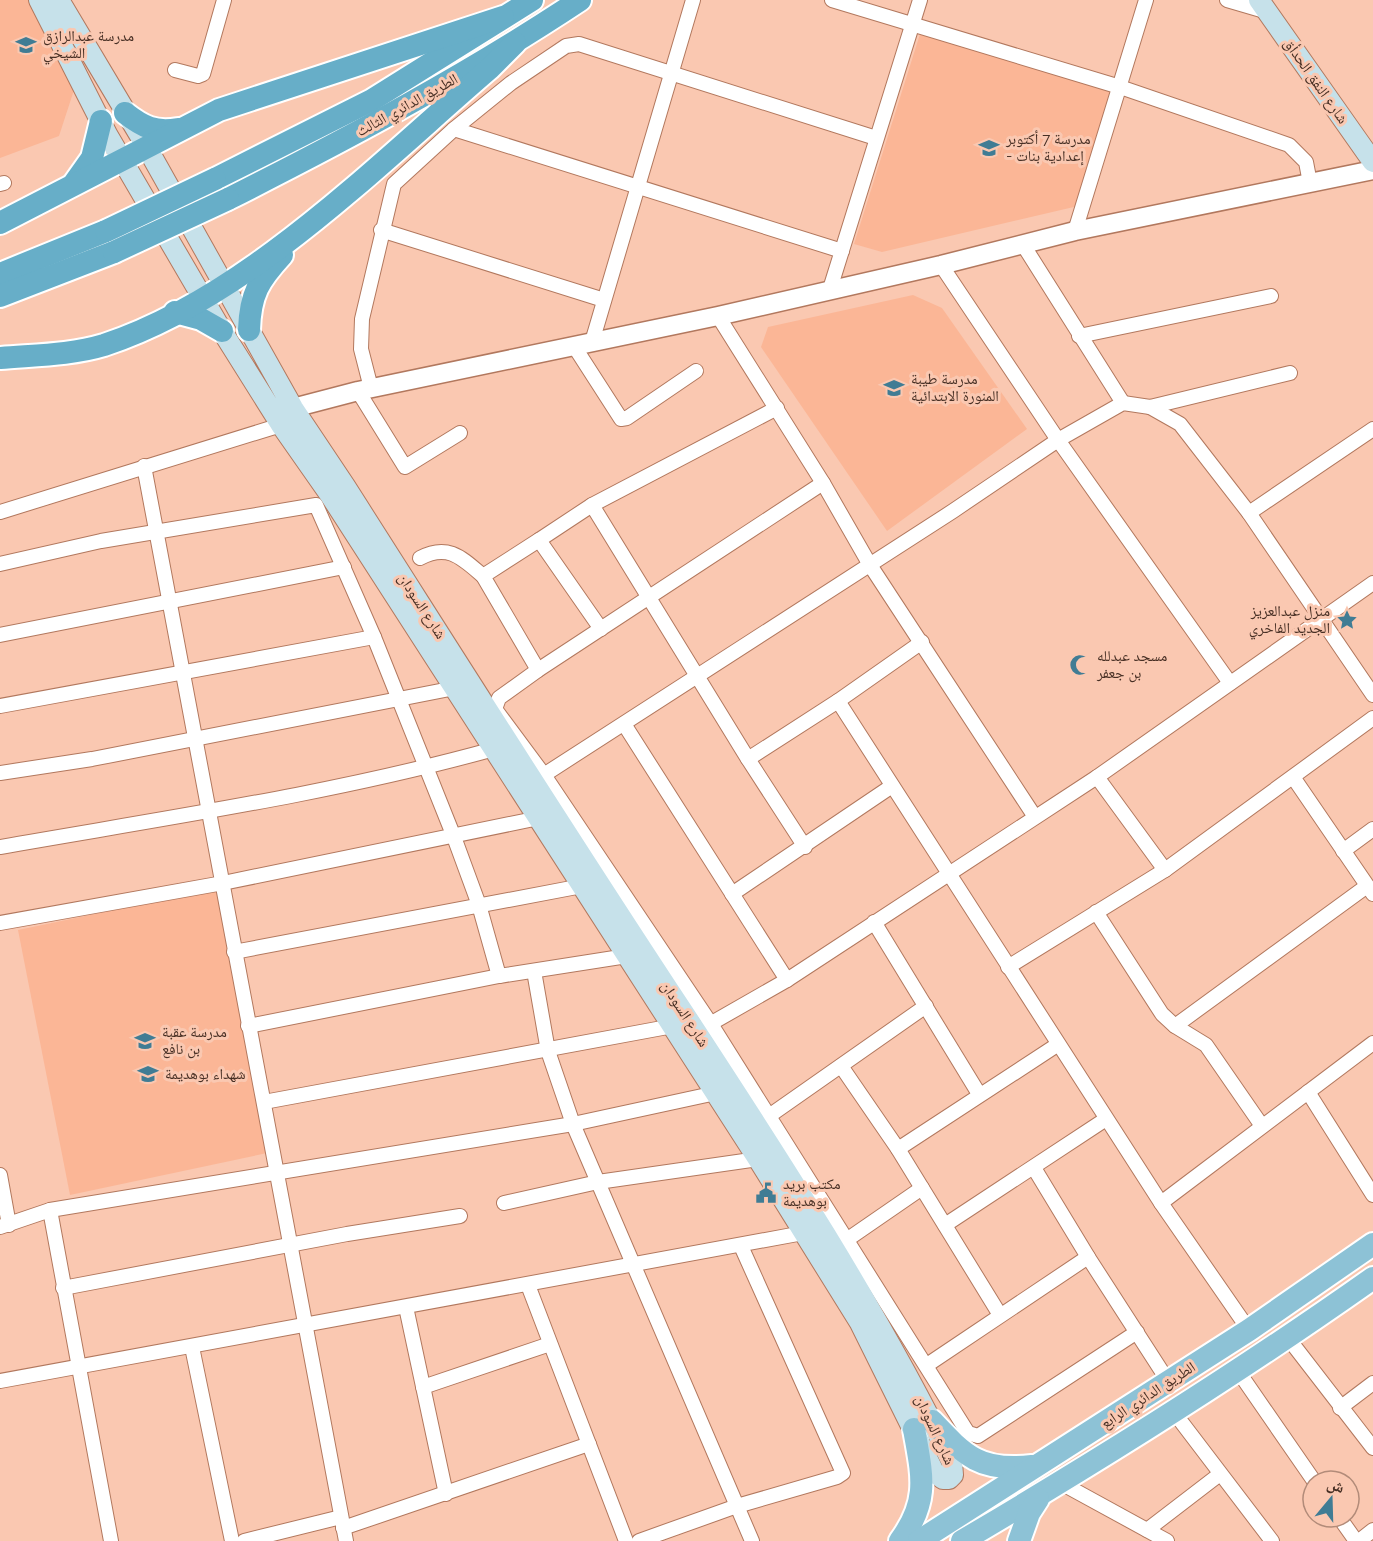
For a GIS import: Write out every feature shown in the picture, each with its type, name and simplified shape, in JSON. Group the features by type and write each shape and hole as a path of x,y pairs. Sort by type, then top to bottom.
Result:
{"highway":[{"name":"الطريق الدائري الثالث","path":"0,274 106,231 372,100 532,0"},
{"name":"الطريق الدائري الثالث","path":"0,296 114,252 228,199 373,125 515,43 580,0"},
{"path":"0,223 219,110 502,17"},
{"path":"249,330 250,310 257,286 265,273 309,226 489,69 515,43"},
{"path":"125,113 144,127 155,130 185,127"},
{"path":"74,184 92,158 101,121"},
{"path":"0,358 101,346 140,331 223,284 309,226"},
{"path":"175,312 201,318 222,332"}],"main road":[{"path":"39,0 122,160 222,332 281,425 338,491"},
{"path":"59,0 146,146 338,491"},
{"name":"شارع النفق الحدأق","path":"1263,6 1373,162"},
{"name":"شارع السودان","path":"338,491 394,579 455,688 627,956 691,1030 716,1093 923,1425"},
{"name":"شارع السودان","path":"394,579 539,778 691,1030 857,1286 908,1373 923,1425"},
{"name":"الطريق الدائري الرابع","path":"919,1541 1250,1330 1373,1244"},
{"name":"الطريق الدائري الرابع","path":"971,1539 1238,1371 1373,1278"},
{"path":"923,1425 978,1462 1009,1469 1036,1466"},
{"path":"900,1541 919,1509 923,1492 923,1425"},
{"path":"1020,1541 1029,1513 1038,1498"},
{"path":"961,1516 971,1539"}],"street":[{"path":"175,70 198,76 203,74 224,0"},
{"path":"583,344 604,300 693,0"},
{"path":"832,0 1120,87 1289,145 1305,162 1310,183"},
{"path":"830,289 920,0"},
{"path":"1075,231 1146,0"},
{"path":"1227,0 1263,6"},
{"path":"460,433 405,467 364,389 361,349 362,319 381,230 394,184 454,129 511,82 572,44 876,138"},
{"path":"454,129 842,251"},
{"path":"293,408 364,389 718,316 830,289 941,266 1075,231 1373,170"},
{"path":"381,230 604,300"},
{"path":"1022,243 1122,403"},
{"path":"941,266 1058,440 1230,683"},
{"path":"1079,336 1271,296"},
{"path":"718,316 823,483 870,565 1035,817"},
{"path":"583,344 621,419 627,418 696,371"},
{"path":"823,483 499,698 495,709 539,778 698,678 1058,440 1122,403 1150,407 1290,374"},
{"path":"1150,407 1180,424 1249,513 1373,695"},
{"path":"483,576 592,505 777,408"},
{"path":"0,512 281,425"},
{"path":"1249,513 1373,429"},
{"path":"144,466 184,670 248,1026 279,1172 305,1325 344,1529"},
{"path":"0,564 157,531 316,505 375,637 454,837 479,905 498,976"},
{"path":"592,505 748,759 806,847"},
{"path":"539,540 601,629"},
{"path":"420,558 429,553 446,550 456,553 483,576 538,670"},
{"path":"0,635 344,567"},
{"path":"264,1102 476,1061 691,1030 787,980 1097,777 1373,582"},
{"path":"0,706 184,670 375,637"},
{"path":"748,759 838,701 922,642"},
{"path":"0,773 92,759 195,737 455,688"},
{"path":"838,701 1057,1045 1161,1203 1250,1330"},
{"path":"1008,967 1166,870 1373,718"},
{"path":"624,724 787,980"},
{"path":"0,847 209,811 425,768 494,749"},
{"path":"1097,777 1166,870"},
{"path":"1175,1026 1370,890 1293,777"},
{"path":"732,894 806,847 892,786"},
{"path":"0,923 223,883 539,818"},
{"path":"1343,851 1373,829"},
{"path":"234,952 582,885"},
{"path":"1096,912 1162,1014 1175,1026 1206,1045 1262,1126"},
{"path":"874,922 979,1094"},
{"path":"248,1026 498,976 627,956"},
{"path":"534,971 548,1051 573,1124 752,1541"},
{"path":"769,1116 926,1006"},
{"path":"691,1030 769,1116 968,1433 978,1437 1137,1332"},
{"path":"1161,1203 1216,1164 1262,1126 1373,1043"},
{"path":"898,1149 1057,1045"},
{"path":"841,1066 898,1149 1000,1315"},
{"path":"1308,1092 1373,1195"},
{"path":"0,1175 5,1226 50,1210 573,1124 716,1093"},
{"path":"945,1225 1106,1119"},
{"path":"504,1203 598,1182 758,1160"},
{"path":"1034,1168 1168,1381"},
{"path":"848,1239 922,1188"},
{"path":"50,1210 111,1541"},
{"path":"63,1288 460,1216"},
{"path":"0,1381 803,1233"},
{"path":"639,1541 737,1506 837,1477 843,1473 741,1246"},
{"path":"927,1365 1088,1257"},
{"path":"528,1285 626,1541"},
{"path":"405,1306 446,1494"},
{"path":"1288,1338 1373,1448"},
{"path":"423,1387 550,1344"},
{"path":"192,1347 232,1541"},
{"path":"1238,1371 1306,1469"},
{"path":"1340,1408 1373,1383"},
{"path":"1173,1412 1272,1541"},
{"path":"244,1541 344,1529 589,1444"},
{"path":"1147,1530 1220,1474"},
{"path":"1061,1483 1167,1541"},
{"path":"1357,1541 1373,1530"}],"shaded area":[{"name":"مدرسة عبدالرازق الشيخي","path":"0,0 29,0 74,90 59,136 0,158"},
{"name":"مدرسة 7 أكتوبر - إعدادية بنات","path":"920,34 1110,91 1078,206 882,252 854,244"},
{"name":"مدرسة طيبة المنورة الابتدائية","path":"913,295 942,308 1027,429 887,531 761,347 768,327"},
{"name":"مدرسة عقبة بن نافع","path":"220,888 272,1152 70,1195 18,930"}],"place":[{"name":"مدرسة عبدالرازق الشيخي","path":"26,45"},
{"name":"مدرسة 7 أكتوبر - إعدادية بنات","path":"989,148"},
{"name":"مدرسة طيبة المنورة الابتدائية","path":"894,388"},
{"name":"منزل عبدالعزيز الجديد الفاخري","path":"1347,620"},
{"name":"مسجد عبدلله بن جعفر","path":"1080,665"},
{"name":"مدرسة عقبة بن نافع","path":"145,1041"},
{"name":"شهداء بوهديمة","path":"148,1074"},
{"name":"مكتب بريد بوهديمة","path":"766,1193"}]}
